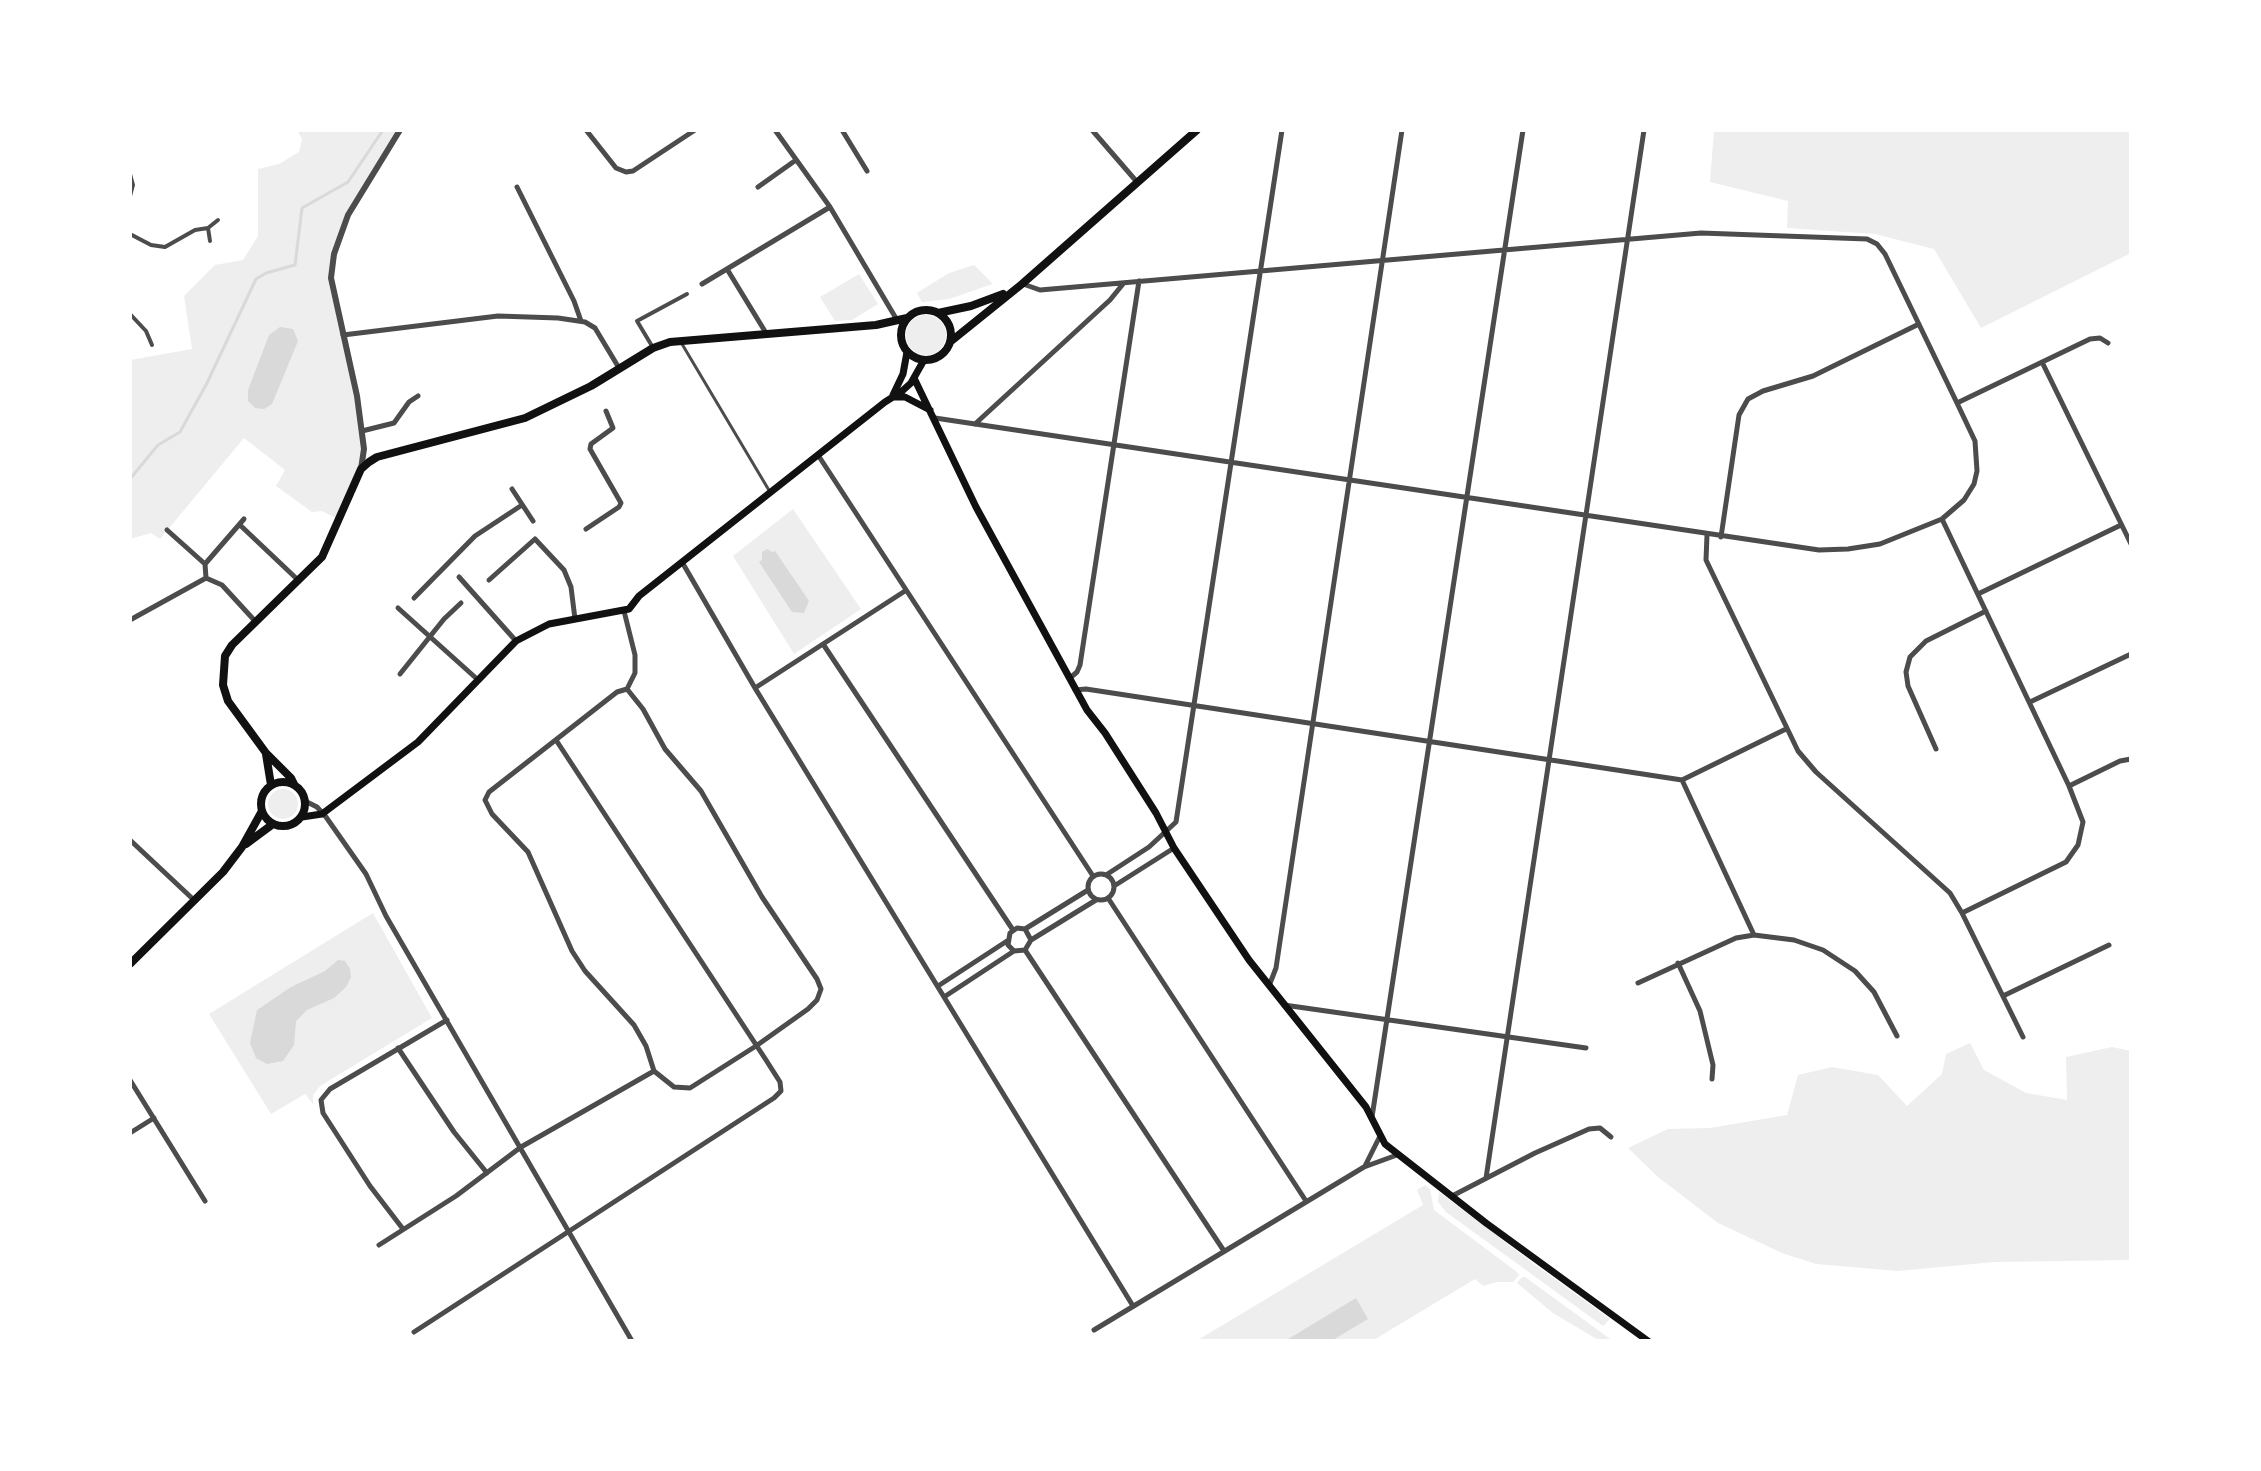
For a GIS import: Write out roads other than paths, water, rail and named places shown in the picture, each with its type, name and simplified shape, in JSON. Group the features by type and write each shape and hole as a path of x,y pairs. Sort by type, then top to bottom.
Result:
{"main road":[{"path":"907,352 924,360 940,356 950,342 1022,284 1197,130"},
{"path":"302,817 303,794 263,749 223,685 225,656 255,621 322,557 361,469 377,457 511,423 591,386 653,348 680,340 876,325 902,320 923,310 938,313 980,304 1022,284"},
{"path":"938,313 949,325 950,342"},
{"path":"892,397 903,374 907,352 900,333 902,320"},
{"path":"262,811 273,824 285,826 302,817 322,814 432,730 516,641 549,624 624,611 635,599 901,392 924,360"},
{"path":"914,378 981,517 1057,650 1075,690 1174,848 1269,987 1340,1074 1372,1117 1390,1148 1648,1341"},
{"path":"892,397 905,397 933,415"},
{"path":"263,749 271,785"},
{"path":"130,964 223,872 242,847 262,811 262,797 271,785 282,782 294,784"},
{"path":"242,847 273,824"}],"street":[{"path":"361,469 364,449 357,396 331,278 339,233 400,130"},
{"path":"586,130 616,168 625,172 633,171 695,130"},
{"path":"775,130 830,207 902,320"},
{"path":"842,130 867,171"},
{"path":"1092,130 1138,182"},
{"path":"1096,900 1088,890 1088,882 1093,876 1106,875 1149,847 1176,822 1282,130"},
{"path":"1269,987 1276,968 1402,130"},
{"path":"1372,1117 1523,130"},
{"path":"1486,1178 1644,130"},
{"path":"758,187 796,160"},
{"path":"130,174 133,185 130,196"},
{"path":"517,187 581,321"},
{"path":"694,289 830,207"},
{"path":"130,234 151,245 165,247 195,230 208,228 218,220"},
{"path":"208,228 210,241"},
{"path":"933,415 1112,446 1800,549 1838,550 1880,544 1942,519 1968,495 1978,465 1975,441 1883,251 1873,242 1859,238 1701,233 1040,290 1022,284"},
{"path":"727,269 766,334"},
{"path":"1069,679 1080,665 1139,281"},
{"path":"975,424 1110,300 1124,283"},
{"path":"653,348 637,321 687,294"},
{"path":"130,314 146,331 152,345"},
{"path":"342,335 498,316 533,315 581,321 597,330 619,368"},
{"path":"1721,537 1739,415 1748,399 1759,392 1805,379 1919,324"},
{"path":"1957,403 2092,339 2102,339 2108,343"},
{"path":"2042,362 2131,544"},
{"path":"591,386 597,395"},
{"path":"362,431 394,423 409,402 418,396"},
{"path":"586,529 621,503 589,448 613,428 606,411"},
{"path":"364,449 377,457"},
{"path":"818,455 1093,876"},
{"path":"512,489 533,521"},
{"path":"414,598 446,562 475,536 522,505"},
{"path":"1942,519 2081,812 2083,825 2081,839 2072,855 2056,868 1962,913"},
{"path":"205,564 242,522 299,580"},
{"path":"1978,594 2121,525"},
{"path":"167,530 205,564 206,578"},
{"path":"1707,535 1706,560 1786,729 1809,765 1937,878 1962,913 2023,1037"},
{"path":"489,580 535,539 564,570 571,587 575,619"},
{"path":"446,562 453,570"},
{"path":"682,562 755,688 1133,1306"},
{"path":"459,577 516,641"},
{"path":"130,620 206,578"},
{"path":"206,578 222,585 255,621"},
{"path":"755,688 905,591"},
{"path":"400,674 429,636 461,603"},
{"path":"398,608 477,679"},
{"path":"624,611 635,655 635,675 627,689 617,692 489,792 485,801 492,814 528,852 577,961 634,1025 646,1046 654,1071 674,1087 685,1089 756,1046 813,1004 820,994 820,984 762,897 701,791 665,749 647,715 627,689"},
{"path":"1936,749 1908,686 1906,672 1910,657 1926,641 1986,611"},
{"path":"823,644 1013,930"},
{"path":"2030,702 2131,654"},
{"path":"1075,690 1195,705 1682,780 1786,729"},
{"path":"414,1332 779,1095 781,1089 780,1082 556,740"},
{"path":"2069,786 2120,761 2131,759"},
{"path":"1682,780 1754,935"},
{"path":"305,801 317,807 366,874 386,916 632,1341"},
{"path":"130,840 195,901"},
{"path":"1108,898 1114,886 1174,848"},
{"path":"1106,875 1114,886"},
{"path":"1013,930 1025,929 1088,890"},
{"path":"1025,950 1031,940 1096,900 1108,898"},
{"path":"1108,898 1306,1201"},
{"path":"1025,929 1031,940"},
{"path":"937,986 1007,941 1013,930"},
{"path":"1638,983 1720,943 1754,935 1804,942 1839,959 1855,971 1874,992 1897,1036"},
{"path":"1007,941 1014,951"},
{"path":"2003,996 2109,945"},
{"path":"944,997 1014,951 1025,950"},
{"path":"1025,950 1224,1251"},
{"path":"1678,963 1700,1011 1713,1065 1712,1079"},
{"path":"1283,1005 1586,1048"},
{"path":"403,1229 370,1186 323,1113 322,1096 327,1090 447,1020"},
{"path":"398,1048 454,1132 487,1173"},
{"path":"379,1245 521,1147 654,1071"},
{"path":"130,1080 205,1201"},
{"path":"130,1133 154,1118"},
{"path":"1452,1196 1545,1147 1589,1129 1600,1128 1611,1137"},
{"path":"1364,1167 1381,1136"},
{"path":"1094,1330 1364,1167 1399,1154"}],"lane":[{"path":"680,340 771,493"}],"waterway":[{"path":"130,479 158,445 180,432 256,279 295,265 302,208 348,182 383,130"}]}
